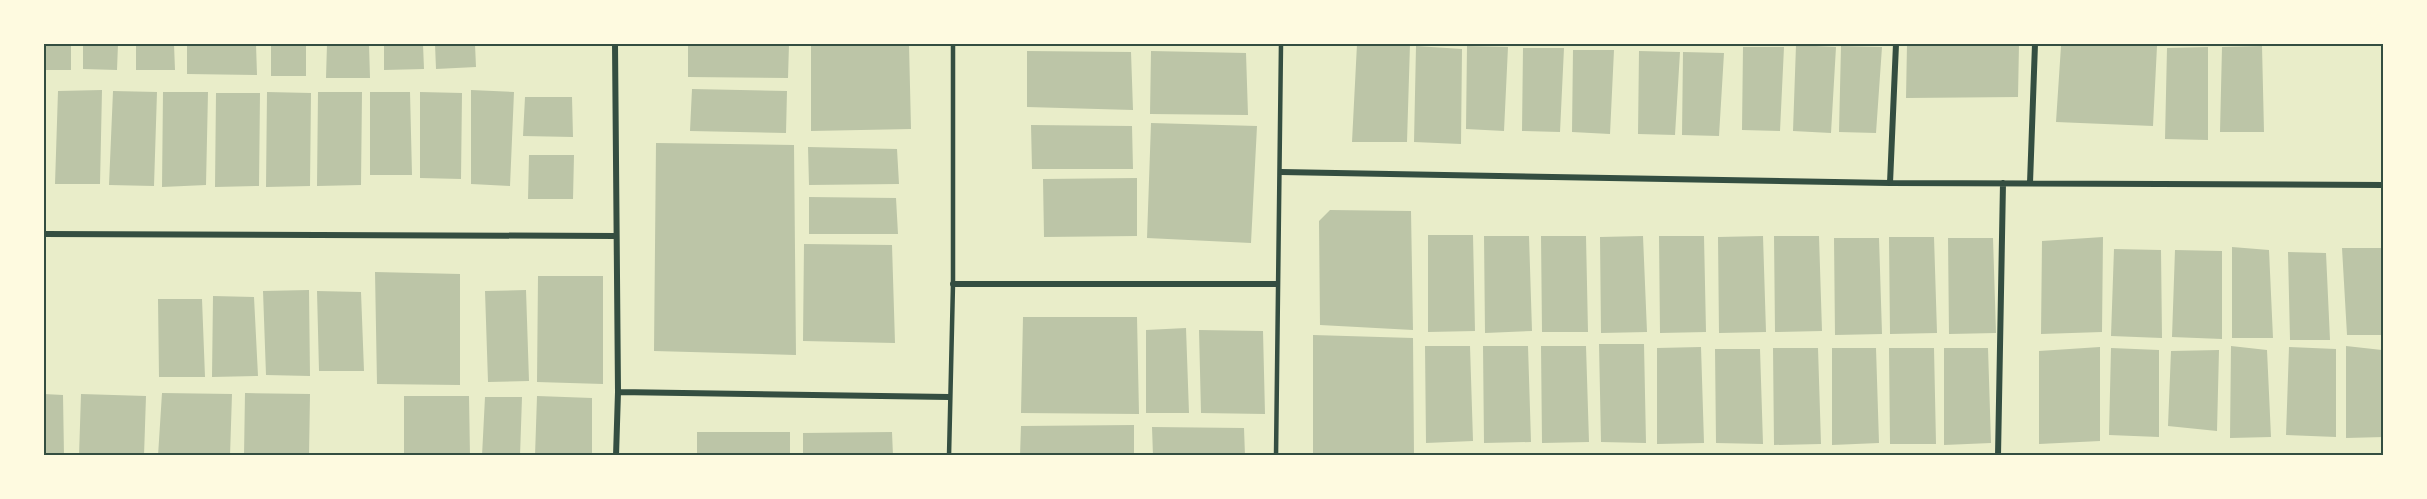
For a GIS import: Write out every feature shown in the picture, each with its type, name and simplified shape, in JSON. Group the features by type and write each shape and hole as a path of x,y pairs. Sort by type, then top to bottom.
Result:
{"street":[{"path":"615,44 618,392 616,456"},
{"path":"1890,183 1896,44"},
{"path":"2030,183 2035,44"},
{"path":"1281,172 1890,183 2384,185"},
{"path":"1998,456 2003,183"},
{"path":"44,234 616,236"},
{"path":"954,284 1276,284"},
{"path":"618,392 949,397"}],"lane":[{"path":"949,456 954,284 953,44"},
{"path":"1276,456 1276,284 1281,172 1281,44"}],"building":[{"path":"44,44 71,44 71,70 44,70"},
{"path":"83,44 118,44 117,70 83,69"},
{"path":"136,44 174,44 175,70 136,70"},
{"path":"187,44 256,44 257,75 187,74"},
{"path":"271,44 306,44 306,76 271,76"},
{"path":"327,44 369,44 370,78 326,78"},
{"path":"384,44 423,44 424,69 384,70"},
{"path":"435,44 475,44 476,67 436,69"},
{"path":"688,44 789,44 788,78 688,77"},
{"path":"811,44 909,44 911,129 811,131"},
{"path":"1357,44 1410,44 1407,142 1352,142"},
{"path":"1907,44 2019,44 2018,97 1906,98"},
{"path":"1796,45 1836,47 1831,133 1793,131"},
{"path":"1416,46 1462,49 1461,144 1414,142"},
{"path":"1467,46 1508,47 1504,131 1466,129"},
{"path":"1841,46 1882,47 1876,133 1839,132"},
{"path":"2061,46 2157,46 2153,126 2056,122"},
{"path":"2262,46 2264,132 2220,132 2222,47"},
{"path":"1743,47 1784,47 1780,131 1742,130"},
{"path":"2208,47 2208,140 2165,139 2167,48"},
{"path":"1523,48 1564,48 1560,132 1522,131"},
{"path":"1573,50 1614,50 1610,134 1572,132"},
{"path":"1027,51 1131,52 1133,110 1027,107"},
{"path":"1151,51 1246,53 1248,115 1150,114"},
{"path":"1639,51 1680,52 1675,135 1638,134"},
{"path":"1683,52 1724,53 1719,136 1682,135"},
{"path":"692,89 787,91 786,133 690,131"},
{"path":"102,90 100,184 55,184 58,91"},
{"path":"471,90 514,92 510,186 471,184"},
{"path":"113,91 157,92 154,186 109,185"},
{"path":"163,92 208,92 206,185 162,187"},
{"path":"267,92 311,93 310,186 266,187"},
{"path":"318,92 362,92 361,185 317,186"},
{"path":"370,92 410,92 412,175 370,175"},
{"path":"420,92 462,93 461,179 420,178"},
{"path":"216,93 260,93 259,186 215,187"},
{"path":"525,97 572,97 573,137 523,136"},
{"path":"1151,123 1257,126 1251,243 1147,238"},
{"path":"1031,125 1132,126 1133,169 1032,169"},
{"path":"656,143 794,145 796,355 654,351"},
{"path":"808,147 897,149 899,184 809,185"},
{"path":"529,155 574,155 573,199 528,199"},
{"path":"1137,178 1137,236 1044,237 1043,179"},
{"path":"809,197 896,198 898,234 809,234"},
{"path":"1330,210 1411,211 1413,330 1320,325 1319,221"},
{"path":"1428,235 1473,235 1475,331 1428,332"},
{"path":"1484,236 1529,236 1532,331 1485,333"},
{"path":"1541,236 1586,236 1588,332 1542,332"},
{"path":"1643,236 1647,332 1601,333 1600,237"},
{"path":"1659,236 1704,236 1706,332 1660,333"},
{"path":"1763,236 1766,332 1719,333 1718,237"},
{"path":"1774,236 1819,236 1822,331 1775,332"},
{"path":"1889,237 1934,237 1937,333 1890,334"},
{"path":"2103,237 2102,332 2041,334 2042,241"},
{"path":"1834,238 1879,238 1882,334 1835,335"},
{"path":"1948,238 1993,238 1996,333 1949,334"},
{"path":"804,244 892,245 895,343 803,341"},
{"path":"2232,247 2269,250 2273,338 2232,338"},
{"path":"2342,248 2383,248 2384,335 2347,335"},
{"path":"2114,249 2161,250 2162,338 2111,336"},
{"path":"2175,250 2222,251 2222,339 2172,337"},
{"path":"2288,252 2326,253 2330,340 2290,340"},
{"path":"375,272 460,274 460,385 377,384"},
{"path":"538,276 603,276 603,384 537,382"},
{"path":"309,290 310,376 266,375 263,291"},
{"path":"526,290 529,381 488,382 485,291"},
{"path":"317,291 361,292 364,371 319,371"},
{"path":"213,296 254,297 258,376 212,377"},
{"path":"158,299 202,299 205,377 159,377"},
{"path":"1023,317 1137,317 1139,414 1021,413"},
{"path":"1186,328 1189,413 1146,413 1146,330"},
{"path":"1199,330 1263,331 1265,414 1201,413"},
{"path":"1313,335 1413,338 1414,456 1313,453"},
{"path":"1599,344 1644,344 1646,443 1601,442"},
{"path":"1425,346 1470,346 1473,441 1426,443"},
{"path":"1483,346 1528,346 1531,442 1484,443"},
{"path":"1541,346 1586,346 1589,442 1542,443"},
{"path":"2231,346 2267,350 2271,437 2230,438"},
{"path":"2346,346 2382,350 2384,437 2346,438"},
{"path":"1701,347 1704,443 1657,444 1657,348"},
{"path":"2100,347 2100,441 2039,444 2039,351"},
{"path":"2289,347 2336,349 2336,437 2286,435"},
{"path":"1773,348 1818,348 1821,444 1774,445"},
{"path":"1832,348 1876,348 1879,443 1832,445"},
{"path":"1889,348 1934,348 1936,444 1890,444"},
{"path":"1944,348 1988,348 1991,443 1944,445"},
{"path":"2111,348 2159,350 2159,437 2109,435"},
{"path":"1715,349 1760,349 1763,444 1716,443"},
{"path":"2219,350 2217,431 2168,426 2171,351"},
{"path":"162,393 232,394 230,456 158,456"},
{"path":"245,393 310,394 309,456 244,456"},
{"path":"44,394 63,395 64,456 44,456"},
{"path":"81,394 146,396 144,456 79,456"},
{"path":"404,396 469,396 470,456 404,456"},
{"path":"537,396 592,398 592,456 535,456"},
{"path":"485,397 522,397 520,456 482,456"},
{"path":"1134,425 1134,456 1020,456 1021,426"},
{"path":"1152,427 1244,428 1245,456 1153,456"},
{"path":"697,432 790,432 790,456 697,456"},
{"path":"892,432 893,456 803,456 803,433"}]}
